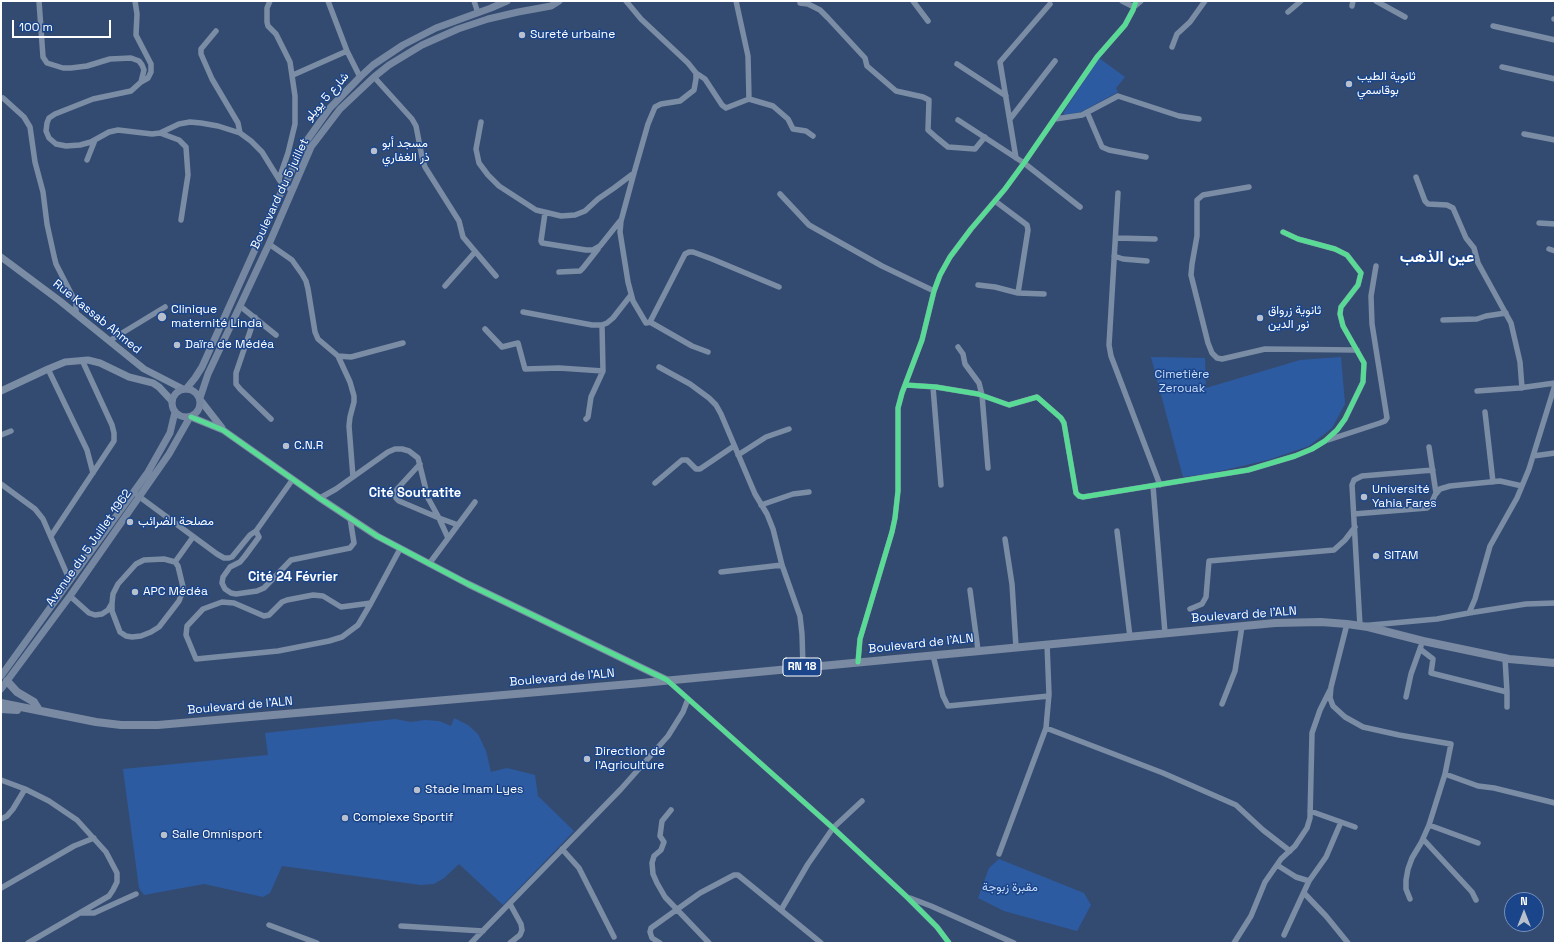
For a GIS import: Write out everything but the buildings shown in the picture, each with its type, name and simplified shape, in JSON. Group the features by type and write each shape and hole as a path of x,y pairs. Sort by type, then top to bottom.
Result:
{"main road":[{"name":"شارع 5 يويلو","path":"184,389 195,378 202,367 284,185 305,143 312,131 339,97 388,54 419,36 453,21 478,13 506,1"},
{"path":"537,1 548,6"},
{"name":"Boulevard du 5 juillet","path":"200,400 208,374 269,244 311,147 345,104 374,77 405,54 422,45 452,32 503,15 548,6 560,2"},
{"path":"184,389 194,392 200,400 200,409 191,417 179,416 175,412 172,401 176,394 184,389"},
{"name":"Avenue du 5 Juillet 1962","path":"4,679 70,596 136,495 168,438 175,412"},
{"name":"Avenue du 5 Juillet 1962","path":"1,689 4,679 70,582 169,454 191,417"},
{"name":"Boulevard de l'ALN","path":"43,711 89,721 121,725 158,725 667,680 1275,623 1321,622 1347,624 1360,626 1422,645 1505,658 1555,663"},
{"path":"4,679 17,692 34,702 43,711"},
{"name":"RN 18","path":"1,703 43,711"},
{"name":"RN 18","path":"1,709 43,711"}],"street":[{"path":"39,1 43,57 46,63 63,68 71,68 88,66 110,60 131,58 139,61 144,70 140,82"},
{"path":"136,1 136,35 151,64 151,72 148,78 140,82 131,91 92,99 55,114 49,118 47,123 46,131 49,138 56,144 66,146 80,145 118,130 152,134 160,133 179,124 190,122 218,126 240,133 251,141 262,152 279,179 292,191"},
{"path":"270,1 267,8 268,26 276,34 290,62 295,96 295,124 279,179"},
{"path":"328,1 347,51 360,77"},
{"path":"474,1 478,13"},
{"path":"626,1 641,19 688,63 696,73 705,79 722,105 726,108 749,99 774,106 788,119 793,129 806,131 813,136"},
{"path":"736,1 748,56 749,99"},
{"path":"800,1 800,3 808,4 820,10 865,58 868,66 896,91 923,97 929,100 928,130 948,147 975,150 985,137"},
{"path":"913,1 928,21"},
{"path":"1122,1 1135,4"},
{"path":"858,662 860,639 895,518 898,491 898,408 922,340 934,291 940,275 950,257 995,201 1055,120 1097,57 1125,25 1135,4 1141,1"},
{"path":"1172,47 1177,34 1190,22 1205,1"},
{"path":"1288,12 1301,1"},
{"path":"1376,1 1405,16"},
{"path":"1016,158 1000,62 1050,4"},
{"path":"1493,26 1555,40"},
{"path":"216,31 201,48 200,54 212,79 238,123 240,133"},
{"path":"293,75 347,51"},
{"path":"1010,120 1056,61"},
{"path":"957,64 1006,96"},
{"path":"1502,68 1555,79"},
{"path":"696,73 694,90 688,96 680,101 661,104 656,107 648,124 621,221 620,232 631,295 646,323 650,322 692,346 708,352"},
{"path":"374,77 412,119 416,126 425,167 459,221 463,237 496,276"},
{"path":"1055,120 1082,114 1118,96 1179,116 1198,119"},
{"path":"3,98 24,117 30,128 34,162 44,192 47,224 54,256 56,264 76,303 76,314"},
{"path":"1087,112 1102,147 1109,150 1146,157"},
{"path":"958,120 1024,163 1080,206"},
{"path":"480,122 476,149 479,163 488,175 509,194 536,210 561,216 585,211 598,199 634,173"},
{"path":"160,133 179,140 186,148 188,175 181,220"},
{"path":"1524,134 1555,140"},
{"path":"87,160 95,140"},
{"path":"1416,177 1425,201 1428,204 1447,205 1453,208 1466,238 1474,248 1478,263 1511,323 1520,362 1522,388"},
{"path":"1249,187 1203,195 1197,200 1197,236 1191,275 1208,343 1212,353 1217,358 1222,358 1265,348 1357,350"},
{"path":"1118,193 1109,345 1111,356 1160,485"},
{"path":"780,194 812,227 882,266 934,291"},
{"path":"995,201 1027,225 1028,230 1018,293"},
{"path":"545,212 541,241 544,245 592,250 600,246"},
{"path":"559,272 580,271 621,221"},
{"path":"1539,223 1555,224"},
{"path":"906,385 933,387 982,395 1010,405 1037,397 1061,418 1064,423 1076,493 1083,497 1160,485 1266,465 1312,449 1325,441 1337,430 1345,419 1363,382 1364,363 1343,326 1340,314 1341,307 1358,285 1361,273 1346,255 1335,249 1298,239 1283,232"},
{"path":"1116,238 1154,239"},
{"path":"269,244 292,260 304,277 308,289 315,332 318,339 338,356 350,382 354,396 349,426 353,477"},
{"path":"1549,249 1555,250"},
{"path":"445,286 475,252"},
{"path":"650,322 685,254 689,252 712,259 779,287"},
{"path":"1114,256 1123,259 1148,261"},
{"name":"Rue Kassab Ahmed","path":"1,257 150,372 184,389"},
{"path":"1325,441 1380,423 1385,421 1387,418 1372,324 1371,296 1376,266"},
{"path":"978,285 995,287 1018,293 1044,294"},
{"path":"523,312 592,325 602,325 607,324 613,318 631,295"},
{"path":"240,306 276,335"},
{"path":"109,341 165,307"},
{"path":"1443,320 1477,318 1506,313"},
{"path":"255,317 236,373 236,384 271,419"},
{"path":"586,419 588,416 591,397 603,371 602,325"},
{"path":"486,329 502,347 518,342 525,369 559,368 603,371"},
{"path":"338,356 351,357 403,343"},
{"path":"958,347 963,354 965,364 979,383 982,395 988,468"},
{"path":"51,536 114,441 112,425 82,360"},
{"path":"1,390 65,362 82,360 94,362 129,377 146,380 156,385 172,401"},
{"path":"659,368 690,384 716,405 755,494 773,529 782,566 800,616 803,667"},
{"path":"48,369 87,450 93,472"},
{"path":"146,380 150,372"},
{"path":"1469,613 1475,599 1490,546 1522,486 1533,456 1555,384 1477,391"},
{"path":"933,387 941,485"},
{"path":"200,400 223,430"},
{"path":"1485,412 1493,482"},
{"path":"191,417 223,430 320,498 377,536 400,549 468,584 667,680 833,828 907,897 937,927 949,943"},
{"path":"738,455 766,437 789,429"},
{"path":"1,435 10,431"},
{"path":"655,483 682,460 687,460 696,469 700,469 734,446"},
{"path":"1429,446 1436,493"},
{"path":"320,498 327,495 388,452 395,448 402,448 418,458 428,498 448,538"},
{"path":"1533,456 1555,453"},
{"path":"420,464 398,488 396,498 399,501 458,525"},
{"path":"1433,470 1356,477 1352,484 1360,626 1436,620 1526,604 1555,603"},
{"path":"136,495 217,554 224,558 229,558 232,557 250,535 256,531 293,479"},
{"path":"1354,514 1427,508 1436,493 1444,487 1450,486 1507,482 1522,486"},
{"path":"1,484 35,509 43,519 70,582"},
{"path":"1153,486 1165,633"},
{"path":"761,505 793,494 809,492"},
{"path":"429,564 475,502"},
{"path":"256,531 259,537 240,562 230,567 223,577 222,583 225,589 230,593 236,594 257,591 264,588 291,560 350,548 354,543 350,518"},
{"path":"1190,609 1202,604 1206,597 1209,561 1334,550 1345,540 1354,527"},
{"path":"1117,531 1130,636"},
{"path":"175,562 194,537"},
{"path":"1005,539 1012,584 1016,647"},
{"path":"370,603 341,607 323,596 313,595 282,602 269,615 264,616 234,603 222,602 204,609 187,626 186,635 196,659 278,651 342,637 358,625 400,549"},
{"path":"169,559 175,562 180,570 183,587 182,592 179,601 160,627 141,636 126,636 120,632 112,612 113,594 118,584 136,564 144,560 169,559"},
{"path":"721,572 782,566"},
{"path":"970,590 978,650"},
{"path":"70,596 89,613 95,615 102,614 108,610 112,603"},
{"path":"1347,624 1331,688 1330,698 1333,706 1345,717 1363,726 1399,735 1451,744 1445,774 1429,825 1408,869 1406,889 1410,899"},
{"path":"1222,704 1235,671 1242,626"},
{"path":"999,854 1046,728 1049,696 1047,644"},
{"path":"1422,645 1433,659 1431,673 1507,692"},
{"path":"1406,697 1411,674 1422,645"},
{"path":"933,655 943,696 948,706 1049,696"},
{"path":"1505,658 1507,707"},
{"path":"1234,943 1251,916 1265,882 1281,859 1290,851 1307,828 1310,811 1312,733 1320,710 1331,688"},
{"path":"471,943 621,789 668,736 683,712 688,699"},
{"path":"1046,728 1163,772 1236,805 1263,830 1290,851"},
{"path":"1445,774 1478,786 1494,788 1555,803"},
{"path":"1,780 26,789 60,808 77,820 106,852 117,873 117,882 114,890 109,896 28,943"},
{"path":"1,819 7,816 13,809 26,789"},
{"path":"781,910 808,864 833,828 862,801"},
{"path":"671,810 662,821 660,836 664,842 661,850 654,856 652,863 653,874 665,897 709,943"},
{"path":"1310,811 1355,827"},
{"path":"1284,935 1309,881 1326,857 1341,822"},
{"path":"1429,825 1478,843"},
{"path":"1,888 74,846 94,838"},
{"path":"1423,839 1472,892 1476,900"},
{"path":"562,849 579,868 614,937"},
{"path":"1277,865 1296,877 1309,881"},
{"path":"660,943 652,938 650,932 651,928 712,886 729,876 738,875 821,943"},
{"path":"1304,893 1326,916 1348,943"},
{"path":"80,913 94,913 136,894"},
{"path":"907,897 931,906 1014,943"},
{"path":"510,904 521,924 522,930 520,935 510,943"},
{"path":"269,925 317,943"},
{"path":"401,926 482,931"}],"green space":[{"path":"1099,58 1125,77 1116,88 1118,92 1081,112 1065,115 1063,113"},
{"name":"Cimetière Zerouak","path":"1151,357 1205,358 1206,388 1300,360 1341,357 1345,404 1332,428 1309,446 1268,460 1207,474 1183,477"},
{"name":"Complexe Sportif","path":"454,718 468,725 478,734 486,751 491,772 507,768 535,775 538,796 574,831 503,905 459,864 444,878 434,884 421,885 282,866 270,893 263,897 204,884 144,895 139,888 123,769 268,755 265,733 395,719 411,722 425,720 439,721 451,726"},
{"name":"مقبرة زبوجة","path":"999,859 1084,893 1091,905 1077,931 1004,911 978,898 989,868"}],"cycle path":[{"path":"858,662 860,639 895,518 898,491 898,408 902,393 922,340 934,291 940,275 950,257 1024,163 1097,57 1125,25 1136,1"},
{"path":"906,385 936,387 978,394 1009,405 1037,397 1061,418 1064,423 1076,493 1083,497 1248,470 1295,456 1312,449 1325,441 1337,430 1345,419 1363,382 1364,363 1343,326 1340,314 1341,307 1358,285 1361,273 1347,255 1335,249 1298,239 1283,232"},
{"path":"191,417 223,430 318,497 377,536 468,584 667,680 833,828 907,897 937,927 949,943"}],"place":[{"name":"Sureté urbaine","path":"522,35"},
{"name":"ثانوية الطيب بوقاسمي","path":"1349,84"},
{"name":"مسجد أبو ذر الغفاري","path":"374,151"},
{"name":"Clinique maternité Linda","path":"162,317"},
{"name":"ثانوية زرواق نور الدين","path":"1260,318"},
{"name":"Daïra de Médéa","path":"177,345"},
{"name":"C.N.R","path":"286,446"},
{"name":"Université Yahia Fares","path":"1364,497"},
{"name":"مصلحة الضرائب","path":"130,522"},
{"name":"SITAM","path":"1376,556"},
{"name":"APC Médéa","path":"135,592"},
{"name":"Direction de l'Agriculture","path":"587,759"},
{"name":"Stade Imam Lyes","path":"417,790"},
{"name":"Complexe Sportif","path":"345,818"},
{"name":"Salle Omnisport","path":"164,835"}],"district":[{"name":"عين الذهب","path":"1437,258"},
{"name":"Cité Soutratite","path":"415,493"},
{"name":"Cité 24 Février","path":"293,577"}]}
